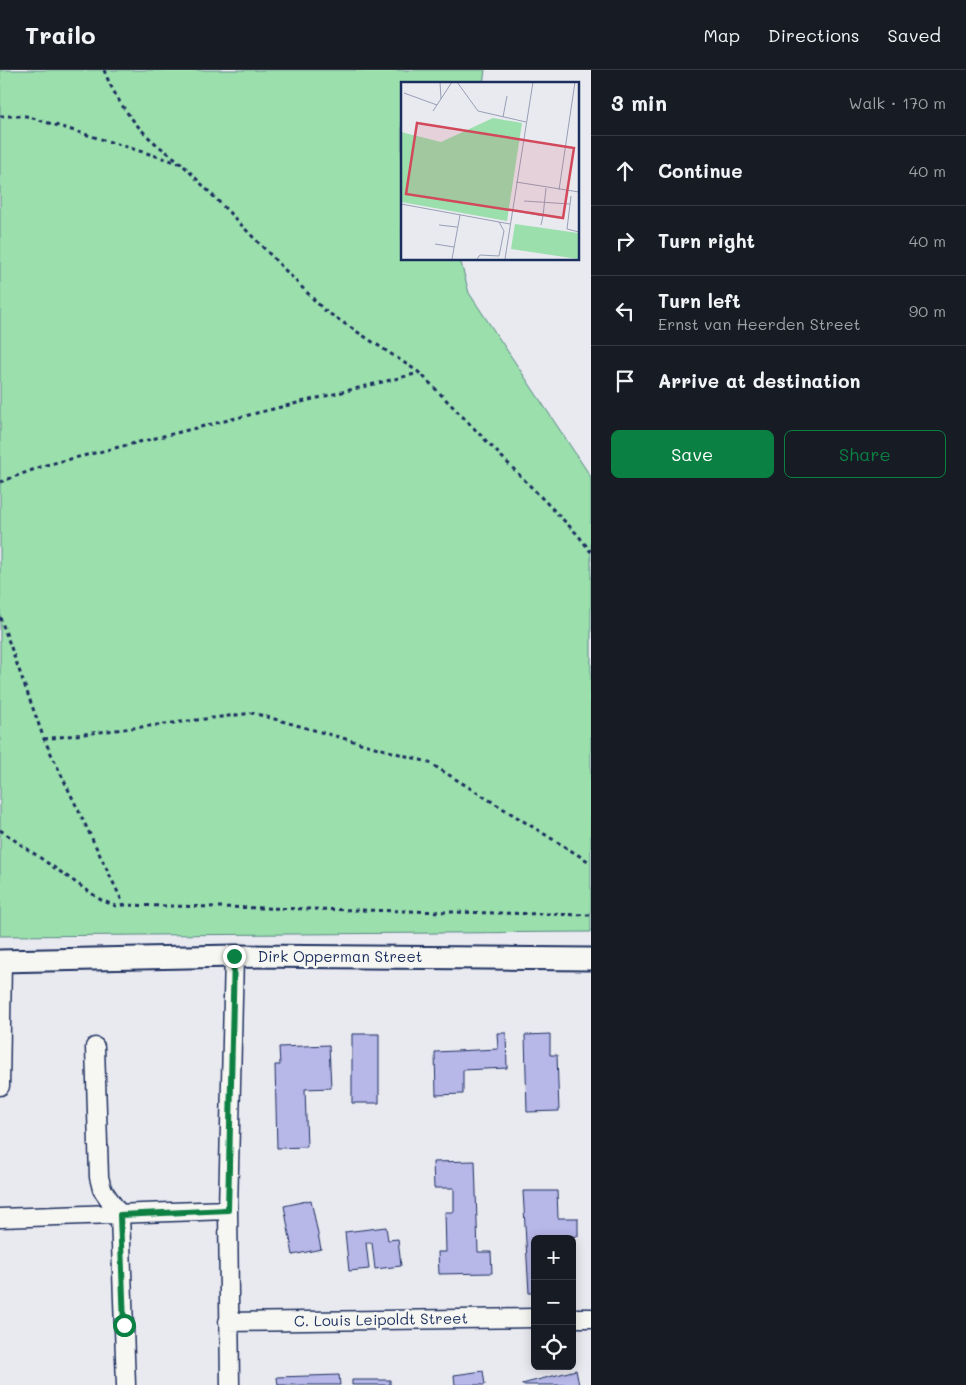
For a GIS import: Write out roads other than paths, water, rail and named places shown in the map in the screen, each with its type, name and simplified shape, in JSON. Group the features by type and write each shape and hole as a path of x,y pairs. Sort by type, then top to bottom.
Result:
{"street":[{"name":"Dirk Opperman Street","path":"1,961 234,956 591,959"},
{"path":"230,1385 228,1210 234,956"},
{"path":"0,1086 1,961"},
{"path":"96,1048 99,1177 102,1189 120,1215 126,1385"},
{"path":"0,1218 228,1210"},
{"name":"C. Louis Leipoldt Street","path":"228,1322 531,1318"},
{"path":"576,1318 591,1318"}]}
